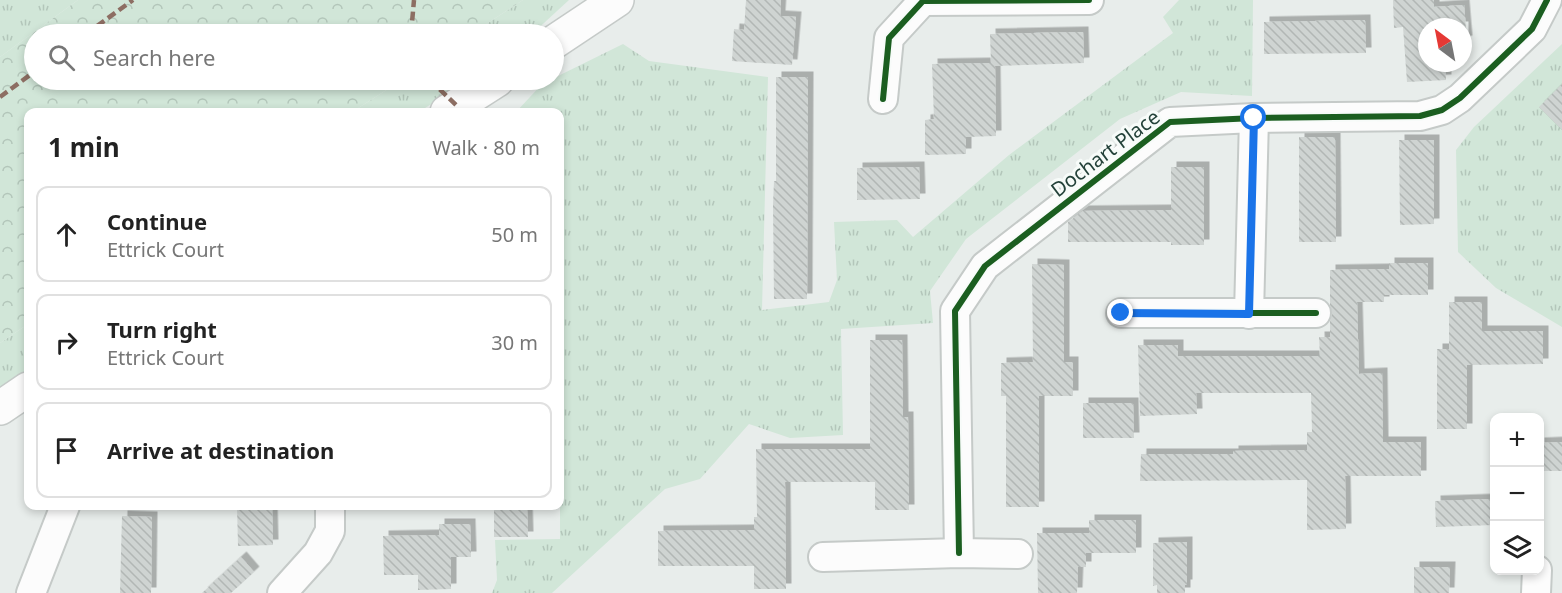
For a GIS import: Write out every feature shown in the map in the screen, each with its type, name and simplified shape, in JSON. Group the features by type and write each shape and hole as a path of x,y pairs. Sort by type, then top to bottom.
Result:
{"street":[{"path":"564,35 617,0"},
{"path":"883,99 889,38 923,1 1089,0"},
{"name":"Dochart Place","path":"959,553 955,310 985,266 1170,122 1254,118 1420,116 1442,110 1460,98 1532,29 1547,0"},
{"path":"453,108 481,90"},
{"path":"1249,314 1254,118"},
{"path":"1121,313 1316,314"},
{"path":"0,408 24,392"},
{"path":"31,593 63,510"},
{"path":"282,593 318,553 330,531 330,510"},
{"path":"823,557 959,553 1018,554"},
{"path":"1536,593 1537,575"}],"green space":[{"path":"0,0 78,0 45,24 24,24 24,39 0,57"},
{"path":"78,0 523,0 486,24 45,24"},
{"path":"523,0 569,0 543,24 486,24"},
{"path":"1179,0 1253,0 1252,96 1181,92 1120,119 966,239 930,291 933,323 841,329 843,435 790,438 749,424 700,479 665,489 552,593 492,593 497,580 495,540 560,539 560,510 564,510 564,108 520,108 536,90 564,90 564,73 623,44 649,61 768,77 762,310 829,302 837,280 834,222 897,220 913,237 1009,155 1173,33 1163,17"},
{"path":"24,39 24,90 386,90 358,108 24,108 24,327 0,343 0,57"},
{"path":"1562,44 1562,327 1496,288 1458,252 1456,150 1474,127"},
{"path":"386,90 453,90 425,108 358,108"},
{"path":"24,327 24,374 0,390 0,343"}],"building":[{"path":"746,0 781,0 780,16 796,17 792,65 732,61 734,29 744,30"},
{"path":"1393,0 1434,0 1434,7 1464,5 1465,18 1418,18 1418,72 1446,72 1446,80 1407,82 1403,27 1394,28"},
{"path":"1365,20 1366,53 1264,54 1264,22"},
{"path":"1083,32 1084,63 995,66 996,136 966,137 966,154 925,155 925,120 934,119 932,64 991,63 990,34"},
{"path":"776,77 808,77 807,299 774,299 773,205 774,181 776,181"},
{"path":"1562,84 1562,130 1539,107"},
{"path":"1299,137 1335,137 1336,242 1299,242"},
{"path":"1399,140 1434,140 1434,224 1400,225"},
{"path":"919,167 920,199 857,200 857,168"},
{"path":"1171,167 1204,167 1204,245 1171,245 1171,242 1068,242 1068,222 1083,211 1171,210"},
{"path":"1389,263 1428,263 1428,295 1384,295 1384,302 1357,302 1359,374 1382,373 1383,442 1421,442 1421,476 1345,476 1346,529 1307,530 1307,480 1140,481 1141,454 1233,454 1233,451 1307,450 1307,432 1312,432 1311,393 1196,393 1197,414 1140,416 1138,345 1178,345 1178,356 1320,356 1319,337 1330,337 1332,314 1330,270 1389,269"},
{"path":"1032,264 1064,265 1064,362 1073,362 1073,396 1039,396 1039,507 1006,507 1006,396 1001,396 1001,363 1033,362"},
{"path":"1449,302 1482,302 1482,331 1543,331 1543,364 1467,365 1467,429 1437,429 1437,349 1449,349"},
{"path":"870,340 902,340 903,417 908,417 909,510 875,510 875,482 785,482 786,589 754,589 754,566 658,566 658,531 754,530 754,517 757,517 756,449 870,449"},
{"path":"1083,403 1133,403 1134,438 1083,438"},
{"path":"1562,442 1562,471 1544,471 1544,443"},
{"path":"1490,499 1490,525 1436,527 1435,501"},
{"path":"237,510 272,510 273,545 238,546"},
{"path":"494,510 527,510 528,537 494,537"},
{"path":"122,516 152,517 151,593 120,593"},
{"path":"1089,520 1136,520 1136,553 1086,553 1086,567 1078,567 1077,593 1038,593 1037,533 1089,533"},
{"path":"439,524 470,524 471,557 451,557 451,589 418,590 418,575 384,575 383,536 439,535"},
{"path":"1187,542 1185,593 1157,593 1157,585 1153,586 1153,543"},
{"path":"241,557 254,572 231,593 202,593"},
{"path":"1414,567 1450,567 1449,593 1414,593"}],"marked path":[{"path":"100,24 133,0"},
{"path":"412,24 414,0"},
{"path":"0,97 24,79"},
{"path":"440,90 457,106"}],"cycle path":[{"path":"883,99 889,38 923,1 1089,0"},
{"path":"959,553 955,311 985,266 1170,122 1254,118 1420,116 1442,110 1460,98 1532,29 1547,0"},
{"path":"1121,313 1316,313"}],"route":[{"path":"1121,313 1249,314 1254,118"}]}
